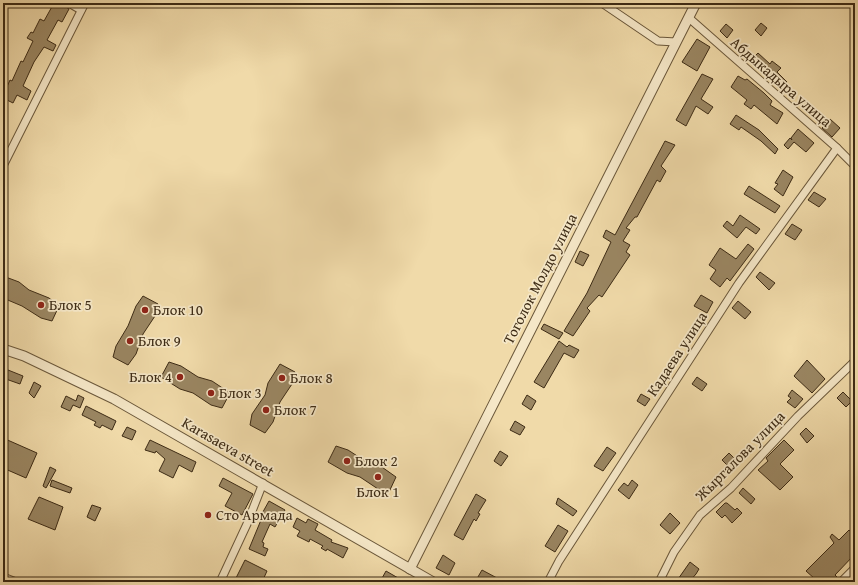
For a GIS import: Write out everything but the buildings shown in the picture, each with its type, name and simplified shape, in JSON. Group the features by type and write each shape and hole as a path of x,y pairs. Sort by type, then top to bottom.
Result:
{"street":[{"path":"3,166 83,6 69,3"},
{"path":"602,3 658,41 676,42"},
{"name":"Тоголок Молдо улица","path":"410,569 696,3"},
{"name":"Абдыкадыра улица","path":"688,18 837,148 855,166"},
{"name":"Кадаева улица","path":"548,582 563,554 739,283 837,148"},
{"name":"Karasaeva street","path":"3,349 24,356 114,400 263,483 433,582"},
{"name":"Жыргалова улица","path":"659,582 674,552 700,515 731,488 798,416 855,361"},
{"path":"220,582 247,524 263,483"},
{"path":"841,582 855,568"},
{"path":"3,577 16,582"}],"place":[{"name":"Блок 5","path":"41,305"},
{"name":"Блок 10","path":"145,310"},
{"name":"Блок 9","path":"130,341"},
{"name":"Блок 4","path":"180,377"},
{"name":"Блок 8","path":"282,378"},
{"name":"Блок 3","path":"211,393"},
{"name":"Блок 7","path":"266,410"},
{"name":"Блок 2","path":"347,461"},
{"name":"Блок 1","path":"378,477"},
{"name":"Сто Армада","path":"208,515"}]}
